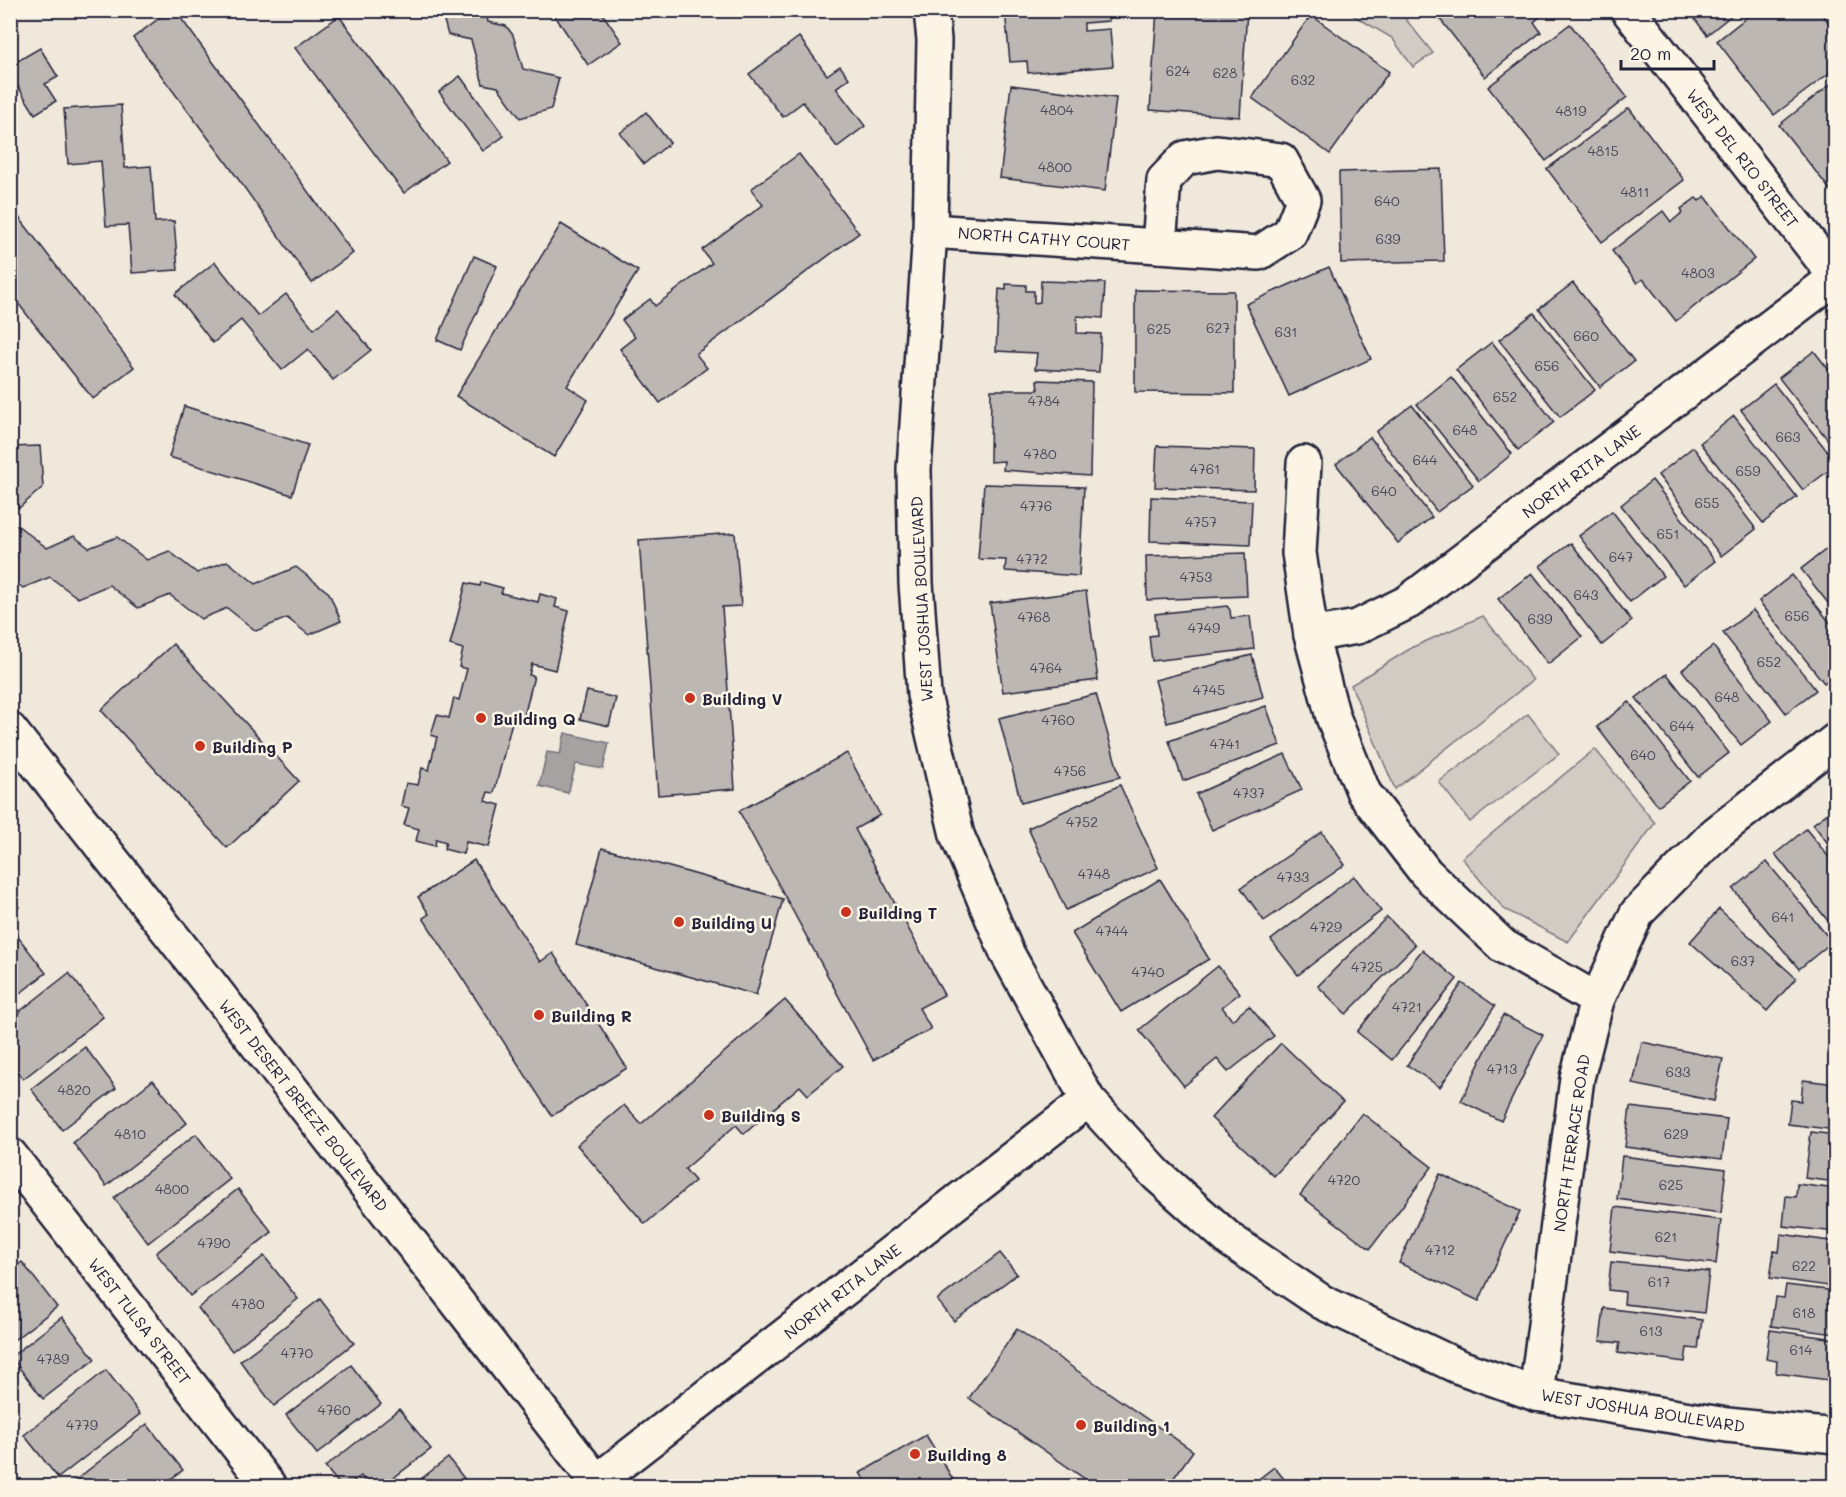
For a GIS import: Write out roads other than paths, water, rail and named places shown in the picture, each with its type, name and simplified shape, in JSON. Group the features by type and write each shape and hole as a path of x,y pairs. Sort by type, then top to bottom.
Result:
{"street":[{"name":"WEST JOSHUA BOULEVARD","path":"932,10 934,40 930,231 914,469 916,583 924,695 957,836 1007,952 1088,1100 1156,1174 1230,1240 1322,1302 1457,1366 1536,1394 1727,1425 1836,1436"},
{"name":"WEST DEL RIO STREET","path":"1628,10 1836,277"},
{"name":"NORTH CATHY COURT","path":"930,231 1159,246"},
{"name":"NORTH RITA LANE","path":"1311,635 1357,627 1408,602 1836,277"},
{"path":"1304,463 1299,553 1311,635 1333,717 1364,793 1426,873 1503,946 1597,1000"},
{"name":"WEST DESERT BREEZE BOULEVARD","path":"10,730 598,1484"},
{"name":"NORTH TERRACE ROAD","path":"1536,1394 1577,1078 1597,1000 1637,913 1716,834 1836,740"},
{"name":"NORTH RITA LANE","path":"598,1484 1088,1100"},
{"name":"WEST TULSA STREET","path":"10,1155 269,1486"}],"place":[{"name":"Building V","path":"690,698"},
{"name":"Building Q","path":"481,718"},
{"name":"Building P","path":"200,746"},
{"name":"Building T","path":"846,912"},
{"name":"Building U","path":"679,922"},
{"name":"Building R","path":"539,1015"},
{"name":"Building S","path":"709,1115"},
{"name":"Building 1","path":"1081,1425"},
{"name":"Building 8","path":"915,1454"}]}
